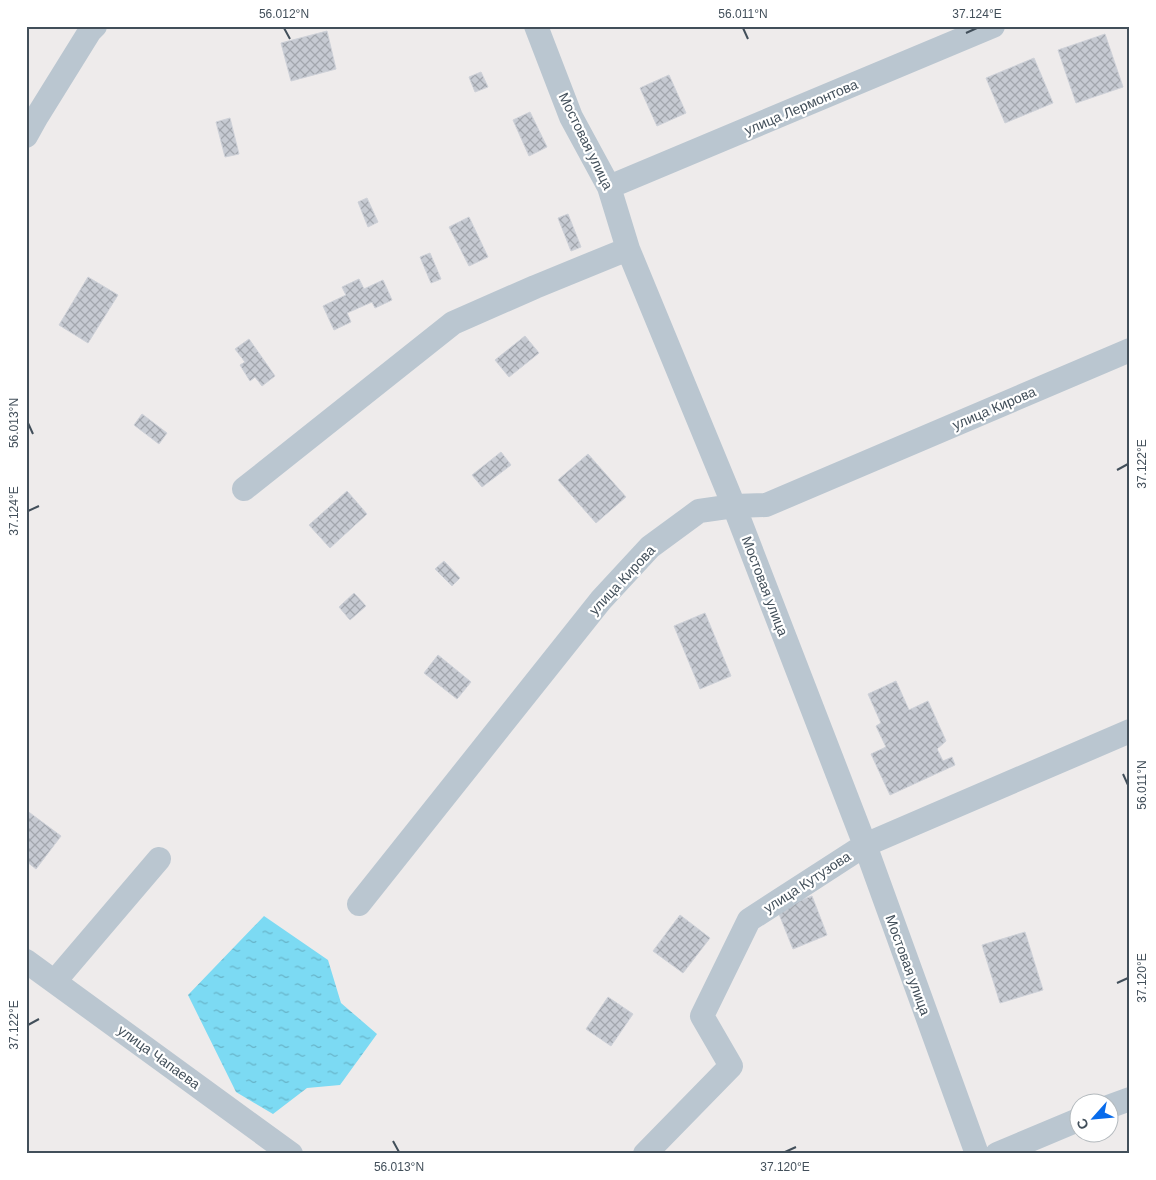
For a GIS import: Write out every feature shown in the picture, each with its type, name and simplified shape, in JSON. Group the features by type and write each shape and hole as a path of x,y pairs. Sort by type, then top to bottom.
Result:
{"street":[{"path":"26,136 95,26"},
{"name":"Мостовая улица","path":"536,26 571,117 610,187 628,249 734,506 865,845 976,1154"},
{"name":"улица Лермонтова","path":"610,187 993,26"},
{"path":"244,489 453,323 628,249"},
{"name":"улица Кирова","path":"359,904 601,600 650,547 698,511 734,506 766,505 1130,350"},
{"name":"улица Кутузова","path":"645,1154 731,1066 702,1016 749,920 865,845 1130,731"},
{"path":"55,981 160,860"},
{"name":"улица Чапаева","path":"26,961 290,1154"},
{"path":"1118,1103 1130,1099"},
{"path":"997,1154 1068,1124"}],"water":[{"path":"264,916 328,960 341,1003 377,1034 340,1085 307,1088 273,1114 236,1092 188,995"}],"building":[{"path":"327,31 336,69 291,81 281,43"},
{"path":"1105,34 1123,87 1076,103 1058,50"},
{"path":"1034,58 1053,103 1005,123 986,78"},
{"path":"481,72 488,87 475,92 469,77"},
{"path":"669,75 686,113 657,126 640,88"},
{"path":"530,112 547,147 529,156 513,120"},
{"path":"230,118 239,154 225,157 216,122"},
{"path":"367,198 378,222 368,227 358,202"},
{"path":"568,214 581,247 571,251 558,218"},
{"path":"469,217 488,257 469,266 449,227"},
{"path":"430,253 441,279 431,283 420,257"},
{"path":"88,277 118,295 88,343 59,325"},
{"path":"359,279 364,289 383,280 392,300 375,308 372,302 347,313 351,322 334,330 323,306 346,295 342,287"},
{"path":"525,336 539,353 509,377 495,360"},
{"path":"249,339 275,376 262,386 255,377 250,381 240,365 245,362 235,349"},
{"path":"142,414 167,433 159,444 134,425"},
{"path":"501,452 511,465 482,487 472,475"},
{"path":"588,454 626,497 596,523 558,480"},
{"path":"347,491 367,514 330,548 309,525"},
{"path":"444,561 460,578 452,586 435,569"},
{"path":"354,593 366,606 350,620 339,607"},
{"path":"705,613 731,676 700,689 674,626"},
{"path":"438,655 471,682 457,699 424,673"},
{"path":"896,681 909,710 928,701 946,741 937,749 943,761 952,757 955,765 890,795 871,754 886,747 876,726 881,723 868,694"},
{"path":"26,810 61,836 36,869 26,861"},
{"path":"812,896 827,935 793,949 777,909"},
{"path":"680,915 710,938 683,973 653,951"},
{"path":"1025,932 1043,990 1000,1003 982,945"},
{"path":"608,997 633,1014 611,1046 586,1029"}]}
